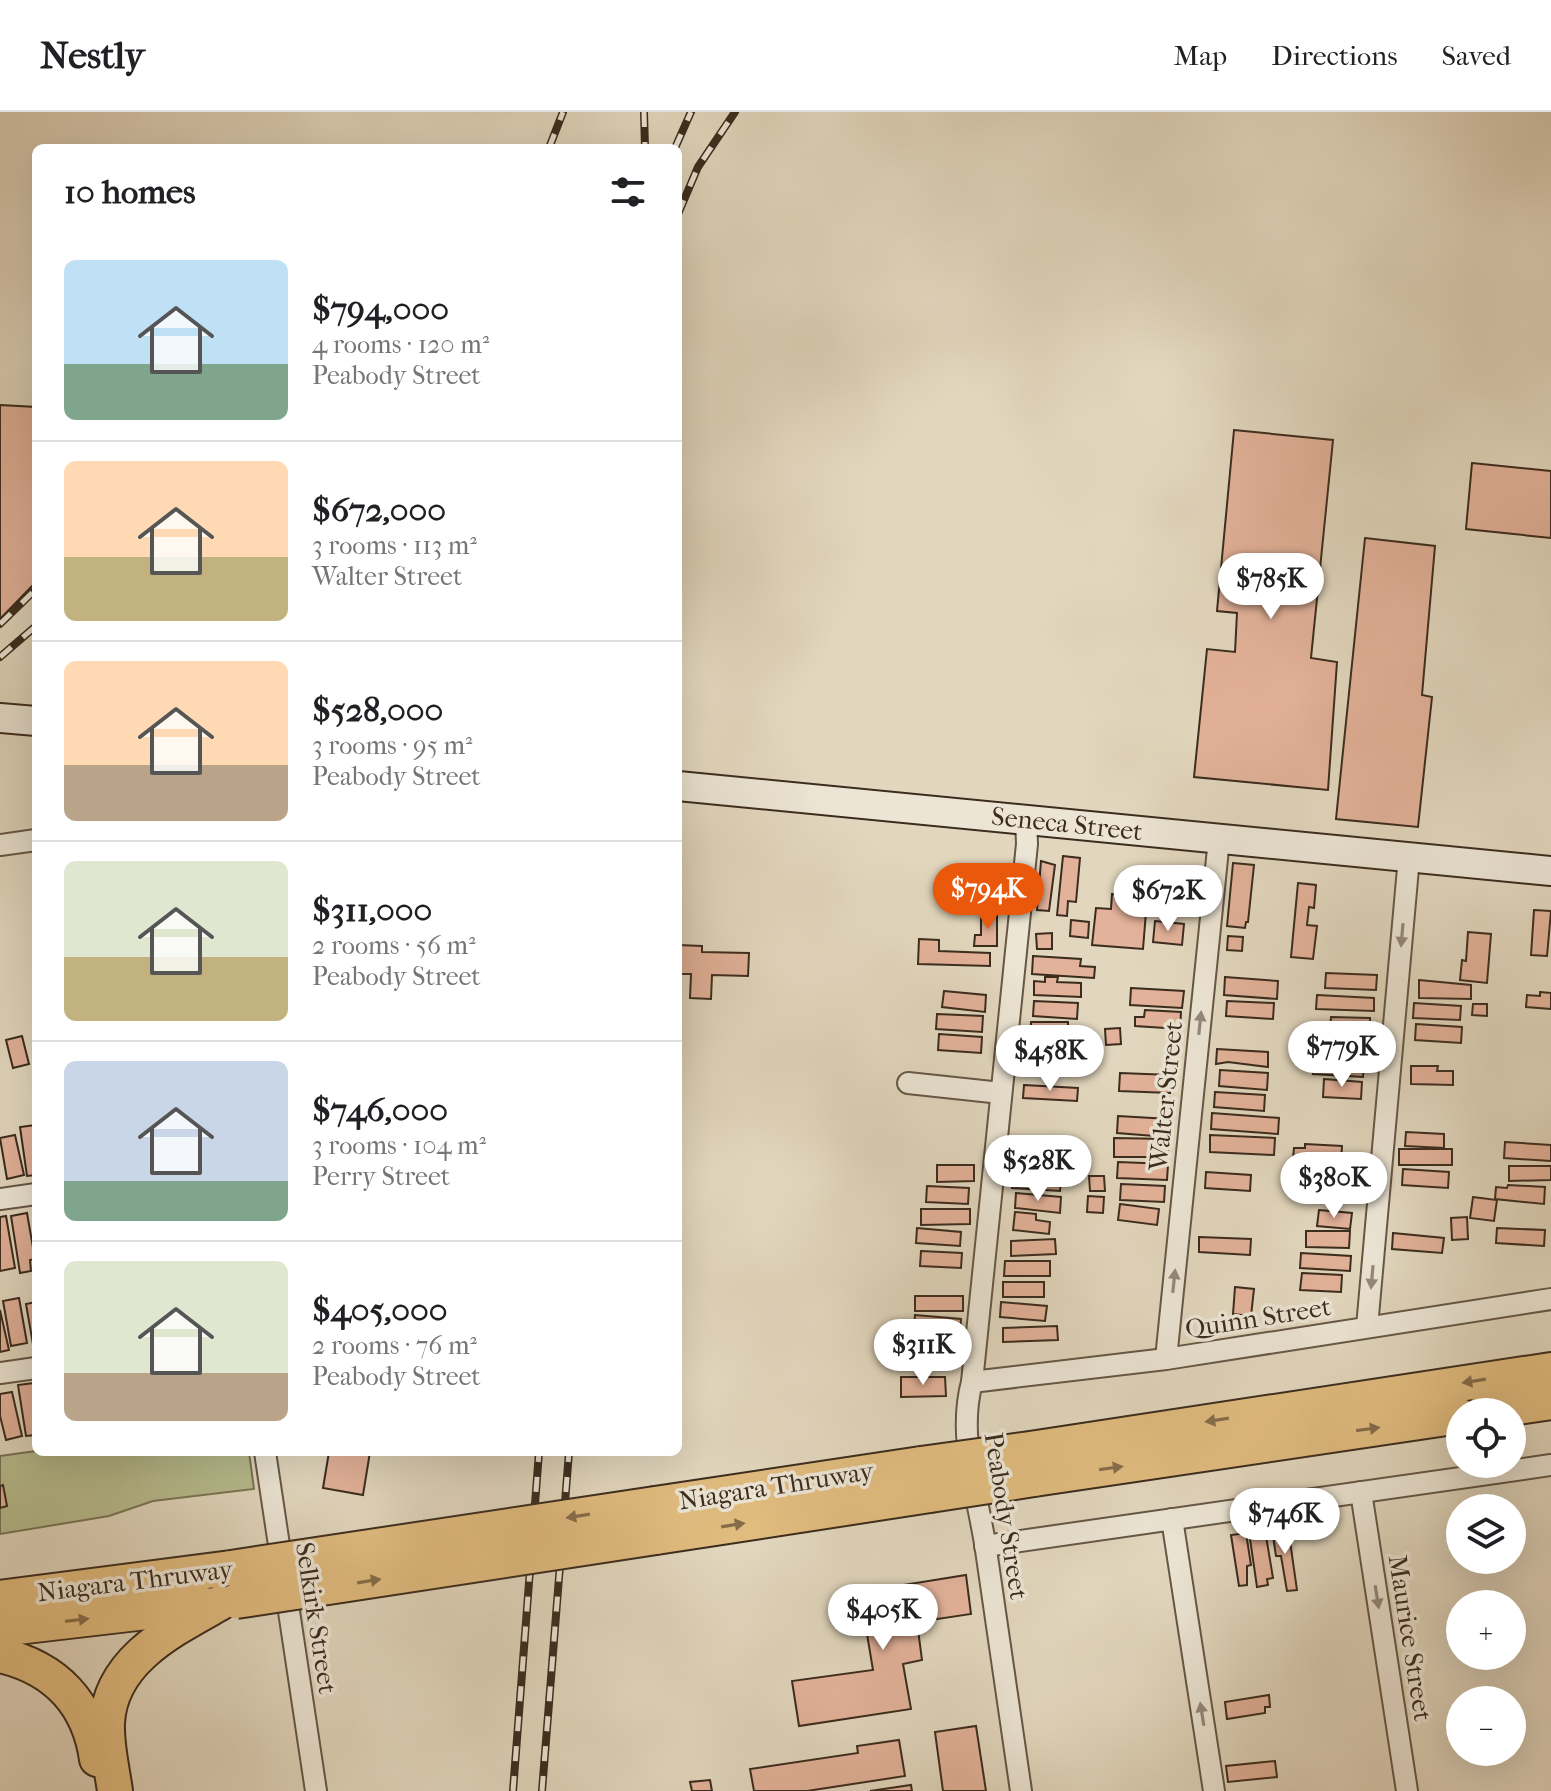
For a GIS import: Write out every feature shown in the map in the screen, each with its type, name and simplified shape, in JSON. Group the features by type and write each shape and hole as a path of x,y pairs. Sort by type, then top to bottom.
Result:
{"highway":[{"name":"Niagara Thruway","path":"0,1629 655,1520 1032,1464 1551,1370"},
{"path":"1526,1406 1551,1402"},
{"name":"Niagara Thruway","path":"1032,1464 1446,1418"},
{"name":"Niagara Thruway","path":"0,1598 229,1591"},
{"path":"115,1791 107,1720 116,1687 139,1654 229,1591"},
{"path":"0,1655 50,1676 73,1698 93,1735 101,1791"}],"main road":[{"path":"0,718 32,721"},
{"name":"Seneca Street","path":"687,786 1551,871"}],"street":[{"name":"Peabody Street","path":"1021,1791 965,1429 965,1405 972,1382 1027,844 1026,819"},
{"name":"Walter Street","path":"1166,1359 1219,839"},
{"path":"0,845 32,841"},
{"path":"1367,1327 1409,857"},
{"path":"908,1083 1001,1093"},
{"path":"0,1199 32,1195"},
{"name":"Quinn Street","path":"972,1382 1166,1359 1551,1299"},
{"path":"0,1373 32,1369"},
{"name":"Selkirk Street","path":"266,1456 316,1791"},
{"path":"985,1546 1551,1465"},
{"name":"Maurice Street","path":"1361,1492 1407,1791"},
{"path":"1172,1519 1214,1791"}],"green space":[{"path":"32,1452 32,1456 250,1456 254,1489 153,1501 109,1516 0,1534 0,1456"}],"building":[{"path":"0,405 32,407 32,586 0,619"},
{"path":"1234,430 1333,440 1311,658 1337,662 1328,790 1194,777 1207,649 1235,652 1237,613 1217,611"},
{"path":"1472,463 1551,471 1551,538 1466,529"},
{"path":"1365,538 1435,546 1422,695 1432,697 1418,827 1336,819"},
{"path":"1063,856 1080,858 1076,902 1068,901 1067,916 1057,915"},
{"path":"1041,861 1055,865 1049,911 1037,910"},
{"path":"1233,863 1254,865 1245,928 1227,926"},
{"path":"1298,883 1316,885 1314,908 1309,907 1307,925 1317,926 1313,959 1291,957"},
{"path":"1112,894 1132,895 1131,911 1146,912 1143,949 1092,945 1096,908 1111,909"},
{"path":"1534,910 1551,911 1547,956 1531,955"},
{"path":"981,913 997,913 997,946 974,946 975,935 981,935"},
{"path":"1071,920 1089,922 1088,938 1070,936"},
{"path":"1155,921 1184,924 1182,945 1153,942"},
{"path":"1468,932 1491,934 1487,983 1460,980 1462,960 1466,961"},
{"path":"1052,933 1052,949 1037,949 1036,934"},
{"path":"1228,936 1243,937 1242,951 1227,950"},
{"path":"919,939 939,940 939,951 990,953 990,966 918,964"},
{"path":"682,945 702,946 702,952 749,953 748,976 712,975 711,999 690,998 691,974 682,974"},
{"path":"1033,956 1081,959 1080,966 1095,967 1094,978 1032,974"},
{"path":"1326,973 1377,975 1376,990 1325,988"},
{"path":"1045,977 1058,977 1057,982 1081,983 1081,997 1034,995 1034,981 1045,982"},
{"path":"1225,977 1278,981 1277,999 1224,995"},
{"path":"1419,980 1471,985 1471,999 1419,998"},
{"path":"1131,988 1184,991 1182,1008 1130,1005"},
{"path":"944,991 986,995 985,1012 942,1007"},
{"path":"1540,992 1551,993 1551,1009 1526,1007 1527,995 1540,996"},
{"path":"1317,995 1374,998 1374,1011 1316,1009"},
{"path":"1034,1001 1078,1003 1077,1019 1033,1016"},
{"path":"1227,1001 1274,1003 1273,1019 1226,1016"},
{"path":"1414,1003 1461,1006 1460,1020 1413,1018"},
{"path":"1473,1004 1487,1004 1487,1016 1472,1015"},
{"path":"1145,1010 1181,1012 1180,1029 1135,1026 1135,1017 1144,1017"},
{"path":"937,1014 983,1016 982,1032 936,1029"},
{"path":"1331,1017 1370,1018 1370,1033 1330,1032"},
{"path":"1031,1022 1068,1022 1068,1032 1081,1032 1081,1039 1031,1039"},
{"path":"1416,1024 1462,1027 1461,1043 1415,1040"},
{"path":"1120,1028 1121,1044 1106,1045 1105,1029"},
{"path":"1297,1030 1312,1031 1310,1049 1295,1048"},
{"path":"939,1034 982,1037 981,1053 938,1050"},
{"path":"22,1036 29,1064 13,1068 6,1040"},
{"path":"1327,1038 1370,1040 1369,1056 1326,1054"},
{"path":"1025,1044 1076,1049 1075,1063 1024,1059"},
{"path":"1217,1049 1268,1052 1268,1067 1228,1062 1216,1064"},
{"path":"1314,1059 1364,1062 1363,1077 1313,1074"},
{"path":"1411,1066 1438,1066 1437,1071 1453,1071 1453,1085 1411,1084"},
{"path":"1220,1070 1268,1073 1267,1090 1219,1086"},
{"path":"1120,1073 1171,1075 1170,1093 1119,1091"},
{"path":"1324,1079 1362,1082 1361,1099 1323,1097"},
{"path":"1024,1085 1078,1088 1077,1101 1023,1098"},
{"path":"1215,1092 1265,1095 1264,1111 1214,1107"},
{"path":"1212,1113 1279,1118 1278,1134 1211,1129"},
{"path":"1118,1116 1169,1119 1167,1137 1117,1133"},
{"path":"32,1126 32,1175 27,1176 20,1127"},
{"path":"1406,1132 1444,1134 1444,1148 1405,1146"},
{"path":"15,1135 24,1175 7,1179 0,1138"},
{"path":"1210,1135 1275,1138 1274,1155 1210,1152"},
{"path":"1114,1138 1168,1139 1168,1157 1114,1157"},
{"path":"1505,1142 1551,1145 1551,1161 1504,1158"},
{"path":"1305,1144 1342,1146 1341,1162 1293,1159 1294,1148 1305,1148"},
{"path":"1399,1149 1452,1149 1452,1165 1399,1165"},
{"path":"1118,1162 1168,1164 1167,1180 1117,1178"},
{"path":"937,1165 974,1165 974,1181 937,1182"},
{"path":"1318,1165 1352,1168 1351,1185 1308,1181 1309,1168 1318,1168"},
{"path":"1509,1166 1551,1166 1551,1180 1509,1181"},
{"path":"1403,1169 1449,1172 1448,1188 1402,1185"},
{"path":"1206,1172 1251,1175 1250,1191 1205,1188"},
{"path":"1013,1174 1061,1177 1060,1191 1012,1188"},
{"path":"1089,1176 1104,1176 1105,1191 1090,1191"},
{"path":"1121,1184 1165,1186 1164,1202 1120,1200"},
{"path":"1508,1185 1545,1187 1544,1204 1495,1199 1496,1187 1507,1188"},
{"path":"927,1186 969,1188 968,1204 926,1202"},
{"path":"1016,1193 1061,1197 1060,1213 1015,1208"},
{"path":"1088,1196 1104,1197 1103,1213 1087,1212"},
{"path":"1473,1197 1497,1200 1494,1221 1470,1218"},
{"path":"1120,1204 1159,1209 1157,1225 1118,1220"},
{"path":"921,1209 970,1209 970,1224 921,1225"},
{"path":"1319,1210 1352,1213 1350,1229 1317,1226"},
{"path":"1015,1212 1036,1214 1036,1220 1050,1222 1049,1234 1013,1230"},
{"path":"27,1213 32,1242 31,1271 20,1273 11,1216"},
{"path":"6,1216 15,1268 0,1271 0,1217"},
{"path":"1467,1217 1468,1239 1452,1240 1451,1218"},
{"path":"917,1228 961,1232 960,1246 916,1243"},
{"path":"1497,1228 1545,1230 1544,1246 1496,1243"},
{"path":"1306,1231 1350,1231 1349,1248 1306,1247"},
{"path":"1393,1233 1444,1238 1442,1253 1392,1249"},
{"path":"1199,1237 1251,1239 1250,1255 1199,1252"},
{"path":"1055,1239 1056,1254 1011,1256 1011,1241"},
{"path":"921,1251 962,1253 961,1268 920,1266"},
{"path":"1301,1253 1351,1256 1350,1271 1300,1268"},
{"path":"1005,1261 1050,1261 1050,1276 1004,1276"},
{"path":"1302,1273 1342,1275 1341,1292 1300,1290"},
{"path":"1003,1282 1044,1282 1044,1297 1003,1297"},
{"path":"1235,1287 1254,1289 1251,1316 1233,1314"},
{"path":"915,1296 963,1296 963,1311 915,1311"},
{"path":"19,1298 27,1343 11,1346 3,1301"},
{"path":"1001,1302 1047,1306 1045,1321 1000,1317"},
{"path":"32,1303 32,1338 26,1304"},
{"path":"0,1310 9,1350 0,1352"},
{"path":"915,1315 961,1319 960,1334 914,1330"},
{"path":"1057,1326 1058,1340 1003,1342 1003,1328"},
{"path":"913,1336 959,1339 958,1355 912,1353"},
{"path":"901,1377 945,1377 946,1396 901,1397"},
{"path":"32,1383 32,1435 26,1436 18,1385"},
{"path":"12,1392 22,1436 6,1440 0,1416 0,1394"},
{"path":"328,1456 369,1456 363,1495 323,1488"},
{"path":"3,1485 7,1506 0,1508 0,1486"},
{"path":"1288,1527 1297,1590 1287,1591 1281,1556 1276,1556 1272,1529"},
{"path":"1265,1530 1273,1578 1267,1579 1268,1585 1257,1587 1249,1532"},
{"path":"1246,1533 1251,1565 1247,1566 1247,1585 1239,1586 1231,1535"},
{"path":"966,1575 971,1614 917,1622 922,1660 903,1664 911,1709 799,1726 792,1681 873,1670 860,1592"},
{"path":"1269,1695 1270,1707 1265,1707 1265,1713 1227,1719 1225,1702"},
{"path":"976,1726 986,1791 943,1791 935,1732"},
{"path":"899,1740 905,1776 807,1791 754,1791 750,1769 858,1753 857,1746"},
{"path":"1275,1761 1277,1777 1228,1782 1226,1766"},
{"path":"710,1780 712,1791 692,1791 690,1782"},
{"path":"911,1785 912,1791 870,1791"}],"railway":[{"path":"551,144 563,112"},
{"path":"644,112 645,144"},
{"path":"677,144 691,112"},
{"path":"682,205 698,167 735,112"},
{"path":"0,624 32,593"},
{"path":"0,657 32,629"},
{"path":"513,1791 539,1456"},
{"path":"542,1791 569,1456"}]}
